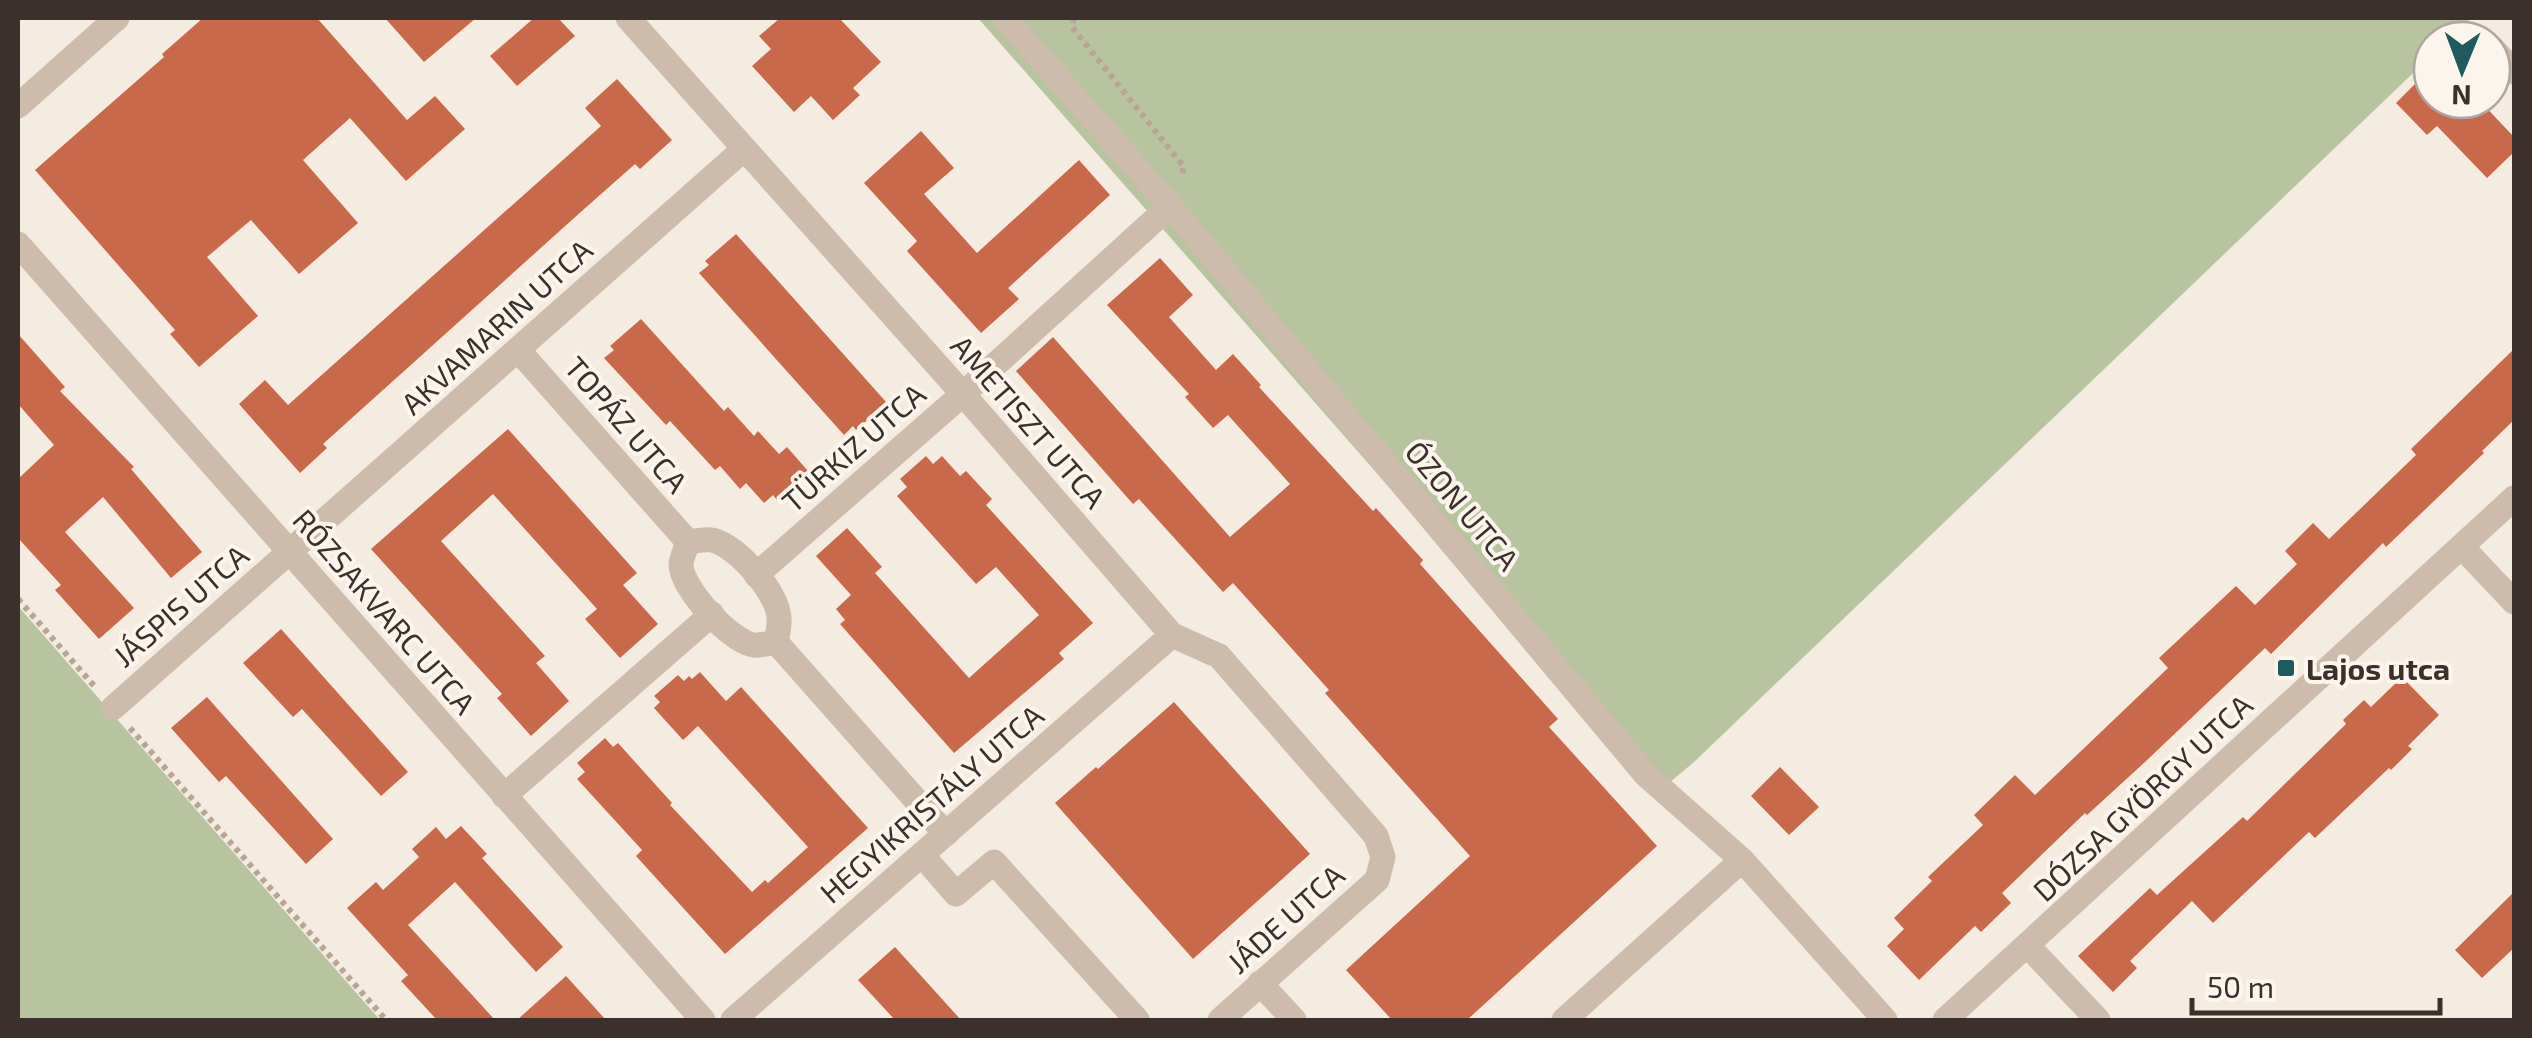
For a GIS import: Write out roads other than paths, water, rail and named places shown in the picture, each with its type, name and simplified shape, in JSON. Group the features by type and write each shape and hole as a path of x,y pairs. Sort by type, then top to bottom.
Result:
{"street":[{"path":"18,106 117,18"},
{"name":"AMETISZT UTCA","path":"628,18 1172,635 1219,656 1376,836 1382,857"},
{"name":"ÓZON UTCA","path":"1006,18 1170,206 1646,775 1742,860 1884,1020"},
{"name":"AKVAMARIN UTCA","path":"290,552 744,149"},
{"name":"TÜRKIZ UTCA","path":"756,575 1170,206"},
{"name":"RÓZSAKVARC UTCA","path":"18,244 703,1020"},
{"name":"TOPÁZ UTCA","path":"518,350 688,542"},
{"name":"DÓZSA GYÖRGY UTCA","path":"1945,1020 2514,498"},
{"path":"711,540 732,548 756,575 773,596 780,618 776,642 752,645 728,631 712,614 686,584 681,562 688,542 711,540"},
{"path":"2462,547 2514,602"},
{"name":"JÁSPIS UTCA","path":"112,708 290,552"},
{"path":"504,796 712,614"},
{"name":"HEGYIKRISTÁLY UTCA","path":"733,1020 1172,635"},
{"path":"776,642 946,834"},
{"path":"922,854 956,894 994,862 1136,1020"},
{"name":"JÁDE UTCA","path":"1220,1020 1377,880 1382,857"},
{"path":"1564,1020 1742,860"},
{"path":"2028,946 2098,1020"},
{"path":"1260,983 1294,1020"}],"place":[{"name":"Lajos utca","path":"2286,668"}]}
